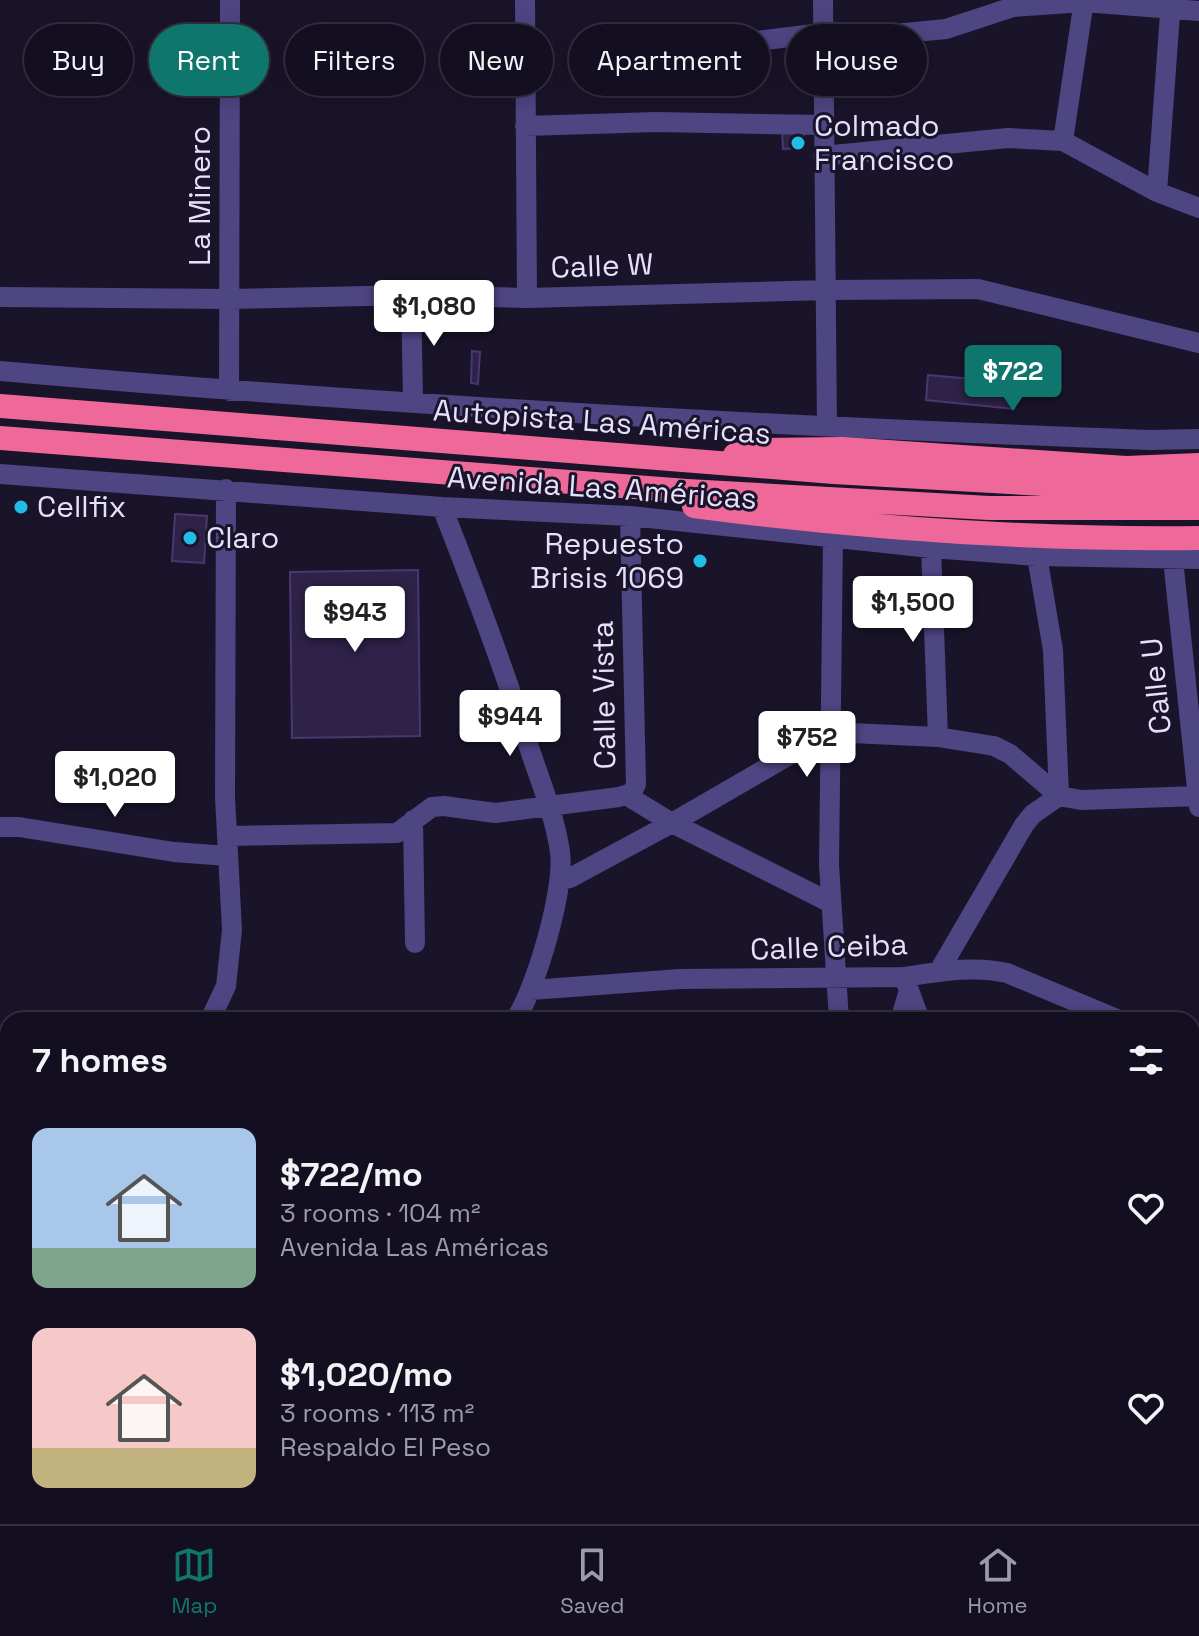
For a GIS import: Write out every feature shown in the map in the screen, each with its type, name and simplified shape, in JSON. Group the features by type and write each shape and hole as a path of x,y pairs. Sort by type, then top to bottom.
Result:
{"highway":[{"name":"Autopista Las Américas","path":"0,406 834,472 1149,490 1199,486"},
{"name":"Autopista Las Américas","path":"0,438 558,482 832,499 989,508 1199,508"},
{"path":"701,462 760,450 843,449 1126,468 1199,465"},
{"path":"558,482 666,502 787,518 1112,539 1199,538"}],"street":[{"name":"La Minero","path":"229,391 230,0"},
{"path":"525,0 527,298"},
{"path":"822,24 823,0"},
{"path":"927,30 946,29 1013,7 1084,1 1170,4 1199,11"},
{"path":"1063,141 1084,1"},
{"path":"1157,192 1170,4"},
{"path":"822,96 827,428"},
{"path":"525,126 656,122 822,125"},
{"path":"823,156 1008,138 1063,141 1157,192 1199,208"},
{"name":"Calle W","path":"0,297 229,299 411,295 527,298 978,289 1199,343"},
{"path":"411,295 413,402"},
{"path":"0,371 229,391 827,428 1150,440 1199,439"},
{"name":"Avenida Las Américas","path":"0,474 442,507 630,516 931,548 1037,556 1199,559"},
{"path":"214,1012 226,986 232,930 227,846 226,489"},
{"path":"442,507 504,667 549,806 560,852 561,880 531,990 519,1012"},
{"name":"Calle Vista","path":"0,827 19,827 174,852 397,833 432,807 495,813 632,793 636,784 630,516"},
{"path":"833,537 829,732 831,903 838,1012"},
{"path":"931,548 938,737"},
{"path":"1037,556 1053,650 1059,796"},
{"name":"Calle U","path":"1173,559 1199,807"},
{"path":"561,880 672,823 829,732 938,737 994,746 1010,754 1059,796 1081,800 1198,796"},
{"path":"626,795 672,823 831,903"},
{"path":"939,971 1024,825 1033,814 1059,796"},
{"path":"413,820 415,943"},
{"name":"Calle Ceiba","path":"531,990 680,979 836,979 906,984 939,971 991,969 1007,973 1088,1012"},
{"path":"901,1012 906,984"},
{"path":"906,984 917,1012"}],"building":[{"path":"804,129 804,148 783,149 782,130"},
{"path":"472,351 480,352 478,384 471,383"},
{"path":"928,375 1017,383 1014,409 926,400"},
{"name":"Claro","path":"175,514 207,516 204,563 172,561"},
{"path":"418,570 420,736 292,738 290,572"}],"place":[{"name":"Colmado Francisco","path":"798,143"},
{"name":"Cellfix","path":"21,507"},
{"name":"Claro","path":"190,538"},
{"name":"Repuesto Brisis 1069","path":"700,561"}]}
